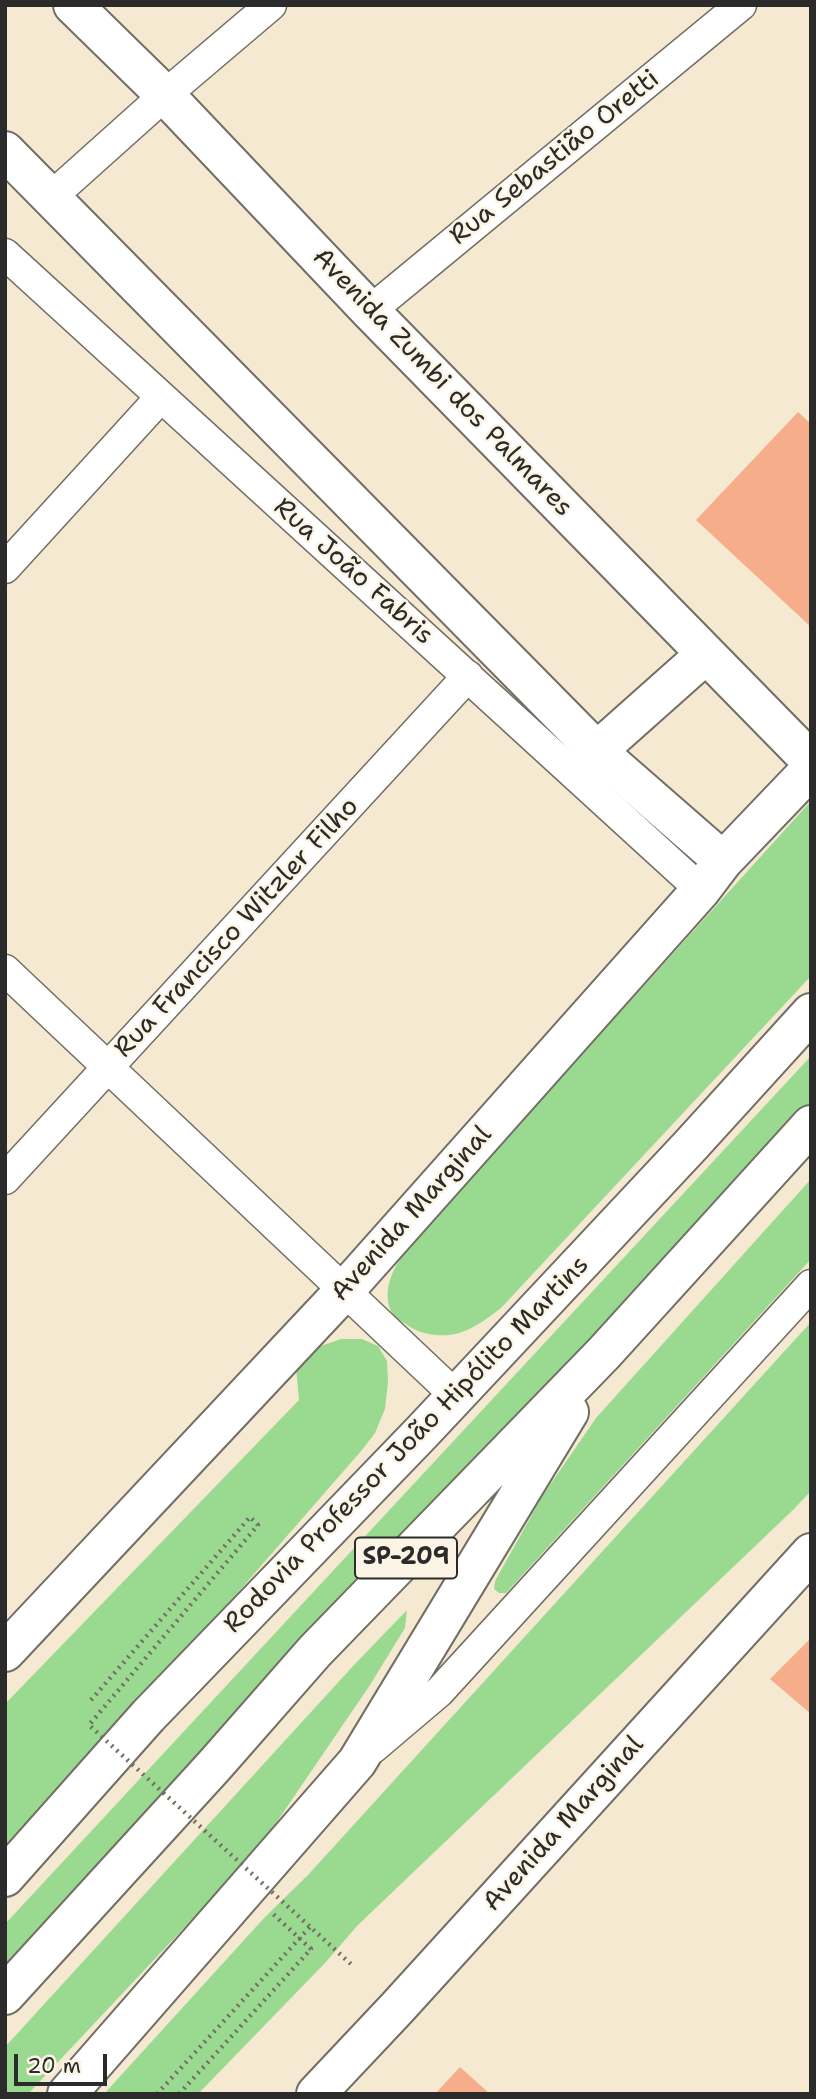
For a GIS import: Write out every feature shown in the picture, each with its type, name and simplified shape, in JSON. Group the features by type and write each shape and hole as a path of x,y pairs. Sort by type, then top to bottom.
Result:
{"main road":[{"name":"Avenida Zumbi dos Palmares","path":"73,5 164,95 370,311 811,761"},
{"path":"5,151 597,751 712,875"},
{"path":"597,751 705,654"},
{"name":"Avenida Marginal","path":"5,1652 345,1290 712,875 811,769"},
{"name":"Rodovia Professor João Hipólito Martins","path":"9,1872 148,1716 456,1395 811,1013"},
{"name":"SP-209","path":"5,1994 214,1766 315,1651 604,1353 811,1125"},
{"path":"67,2094 357,1762 604,1353"},
{"name":"Avenida Marginal","path":"317,2094 811,1553"}],"street":[{"path":"50,198 164,95 271,5"},
{"name":"Rua Sebastião Oretti","path":"370,311 741,5"},
{"name":"Rua João Fabris","path":"5,254 468,676 712,875"},
{"path":"5,568 161,397"},
{"name":"Rua Francisco Witzler Filho","path":"5,1179 468,676"},
{"path":"5,970 456,1395"},
{"path":"357,1762 439,1692 811,1285"}],"path":[{"path":"91,1700 250,1517 258,1525 89,1726 353,1966"},
{"path":"179,2094 312,1949 246,1888"},
{"path":"158,2094 310,1927"}],"green space":[{"path":"811,801 811,976 501,1308 470,1328 448,1335 423,1333 398,1319 388,1302 389,1283 396,1265 412,1242"},
{"path":"811,1056 811,1101 5,1971 5,1924"},
{"path":"811,1179 811,1259 506,1593 499,1593 494,1589 495,1581 543,1495 596,1418"},
{"path":"811,1322 811,1491 358,1925 325,1963 198,2094 104,2094 265,1917 308,1875"},
{"path":"341,1339 362,1339 378,1346 387,1361 385,1409 375,1433 77,1777 5,1856 5,1704 299,1400 296,1367 318,1347"},
{"path":"407,1610 405,1628 370,1685 259,1848 28,2094 5,2094 5,2047"}],"building":[{"path":"798,412 811,424 811,627 696,520"},
{"path":"811,1638 811,1714 770,1679"},
{"path":"460,2067 490,2094 435,2094"}]}
